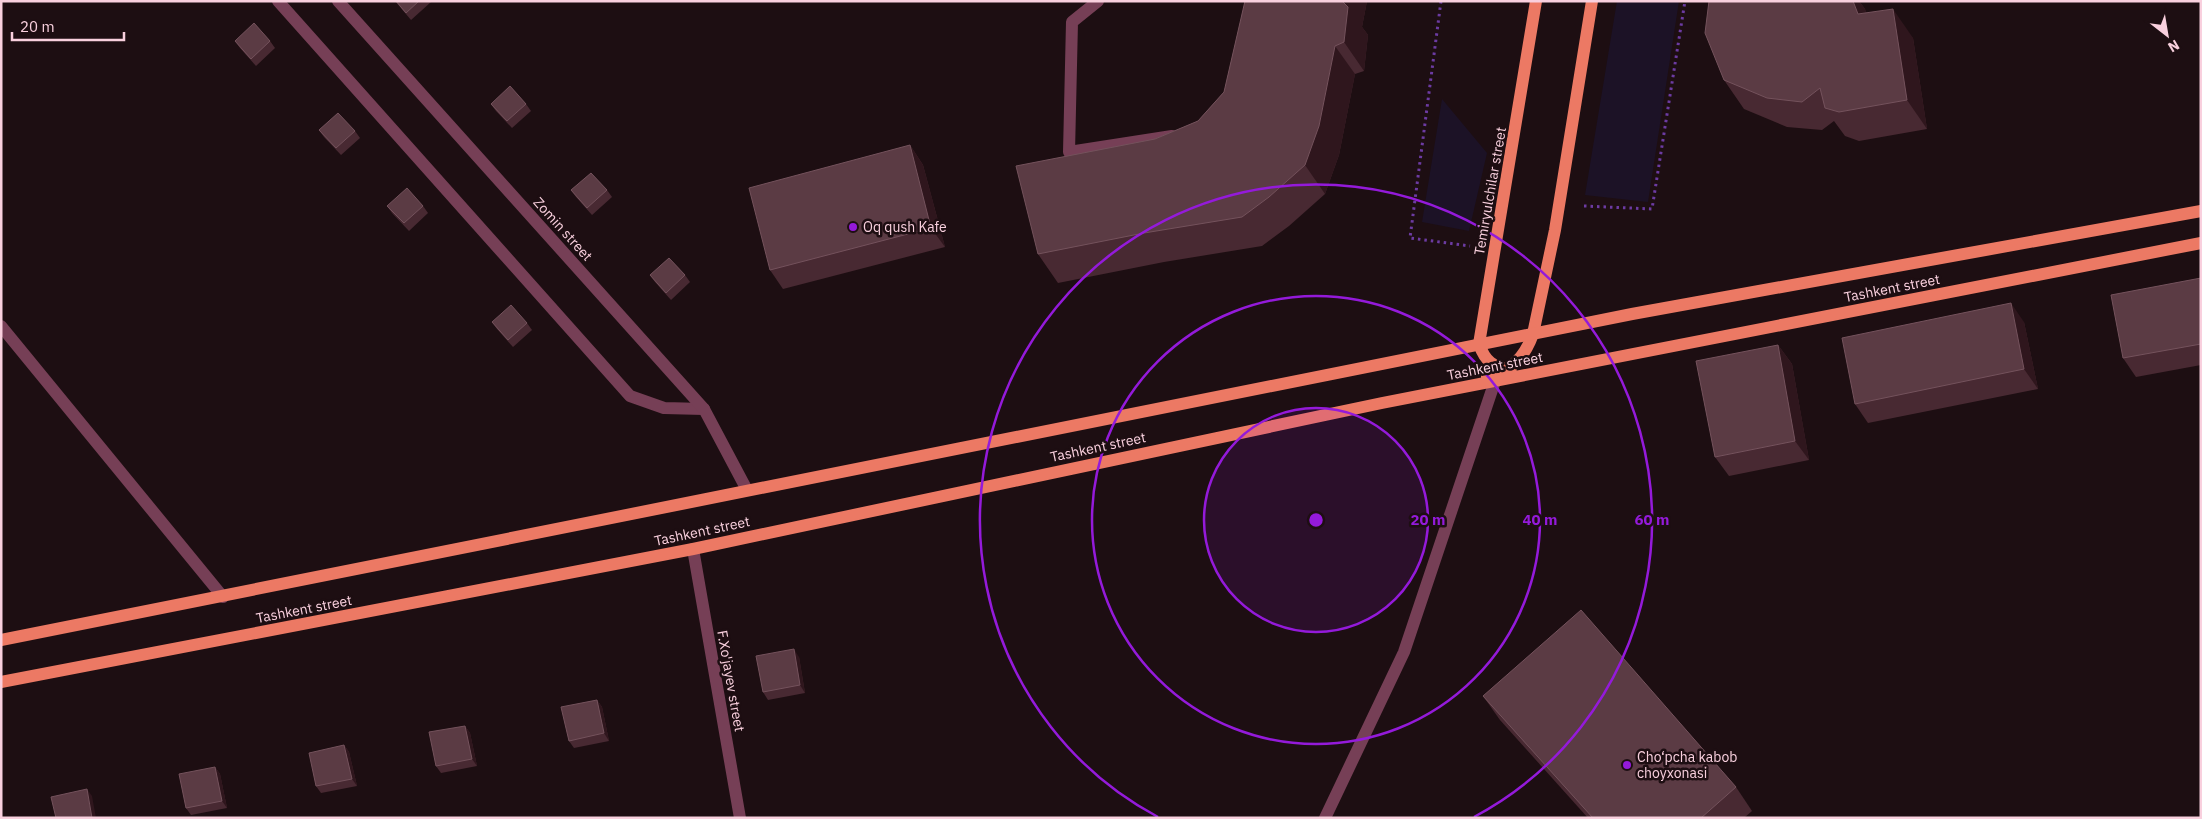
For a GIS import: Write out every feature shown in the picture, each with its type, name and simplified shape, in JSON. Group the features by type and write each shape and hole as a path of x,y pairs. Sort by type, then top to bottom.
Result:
{"main road":[{"name":"Temiryulchilar street","path":"1479,344 1536,1"},
{"path":"1452,390 1507,369 1520,360 1533,334 1555,230 1592,1"},
{"name":"Tashkent street","path":"1,640 1479,344 2201,211"},
{"name":"Tashkent street","path":"1,682 693,549 1372,404 1494,382 2201,243"},
{"path":"1479,344 1483,355 1489,363 1507,369 1558,369"}],"street":[{"path":"278,1 630,396 664,408 704,408"},
{"name":"Zomin street","path":"338,1 704,408 746,490"},
{"path":"1098,1 1072,22 1069,152 1187,134"},
{"path":"1,326 223,597"},
{"path":"1325,818 1404,652 1494,382"},
{"name":"F.Хo'jayev street","path":"693,549 740,818"}],"path":[{"path":"1441,1 1410,238 1495,249"},
{"path":"1581,206 1652,209 1685,1"}],"shaded area":[{"path":"1617,1 1679,1 1648,202 1585,195"},
{"path":"1442,99 1487,153 1469,231 1422,222"}],"building":[{"path":"396,1 419,1 406,13"},
{"path":"1245,1 1342,1 1348,7 1344,42 1335,46 1319,126 1305,165 1269,197 1242,217 1144,233 1038,254 1016,166 1155,139 1198,121 1224,92"},
{"path":"1709,1 1853,1 1858,14 1893,9 1907,100 1839,112 1825,108 1820,88 1802,102 1767,98 1724,80 1705,33"},
{"path":"254,23 270,41 251,59 235,41"},
{"path":"510,86 526,104 507,121 491,104"},
{"path":"338,113 355,131 336,148 319,130"},
{"name":"Oq qush Kafe","path":"910,145 931,228 770,270 749,188"},
{"path":"591,173 607,190 587,208 571,190"},
{"path":"407,188 423,206 404,223 387,206"},
{"path":"669,258 685,275 666,293 650,275"},
{"path":"2201,278 2201,344 2123,358 2111,295"},
{"path":"2011,303 2024,369 1855,404 1842,338"},
{"path":"511,305 527,323 508,340 492,322"},
{"path":"1778,345 1795,441 1715,457 1696,361"},
{"name":"Cho‘pcha kabob choyxonasi","path":"1581,610 1736,787 1701,818 1593,818 1483,696"},
{"path":"794,649 800,685 763,692 756,656"},
{"path":"597,700 604,733 569,741 561,707"},
{"path":"465,726 472,759 436,766 429,732"},
{"path":"344,745 352,779 316,786 309,753"},
{"path":"215,767 222,801 186,808 179,774"},
{"path":"87,789 92,818 56,818 51,797"}],"place":[{"name":"Oq qush Kafe","path":"853,227"},
{"name":"Cho‘pcha kabob choyxonasi","path":"1627,765"}]}
